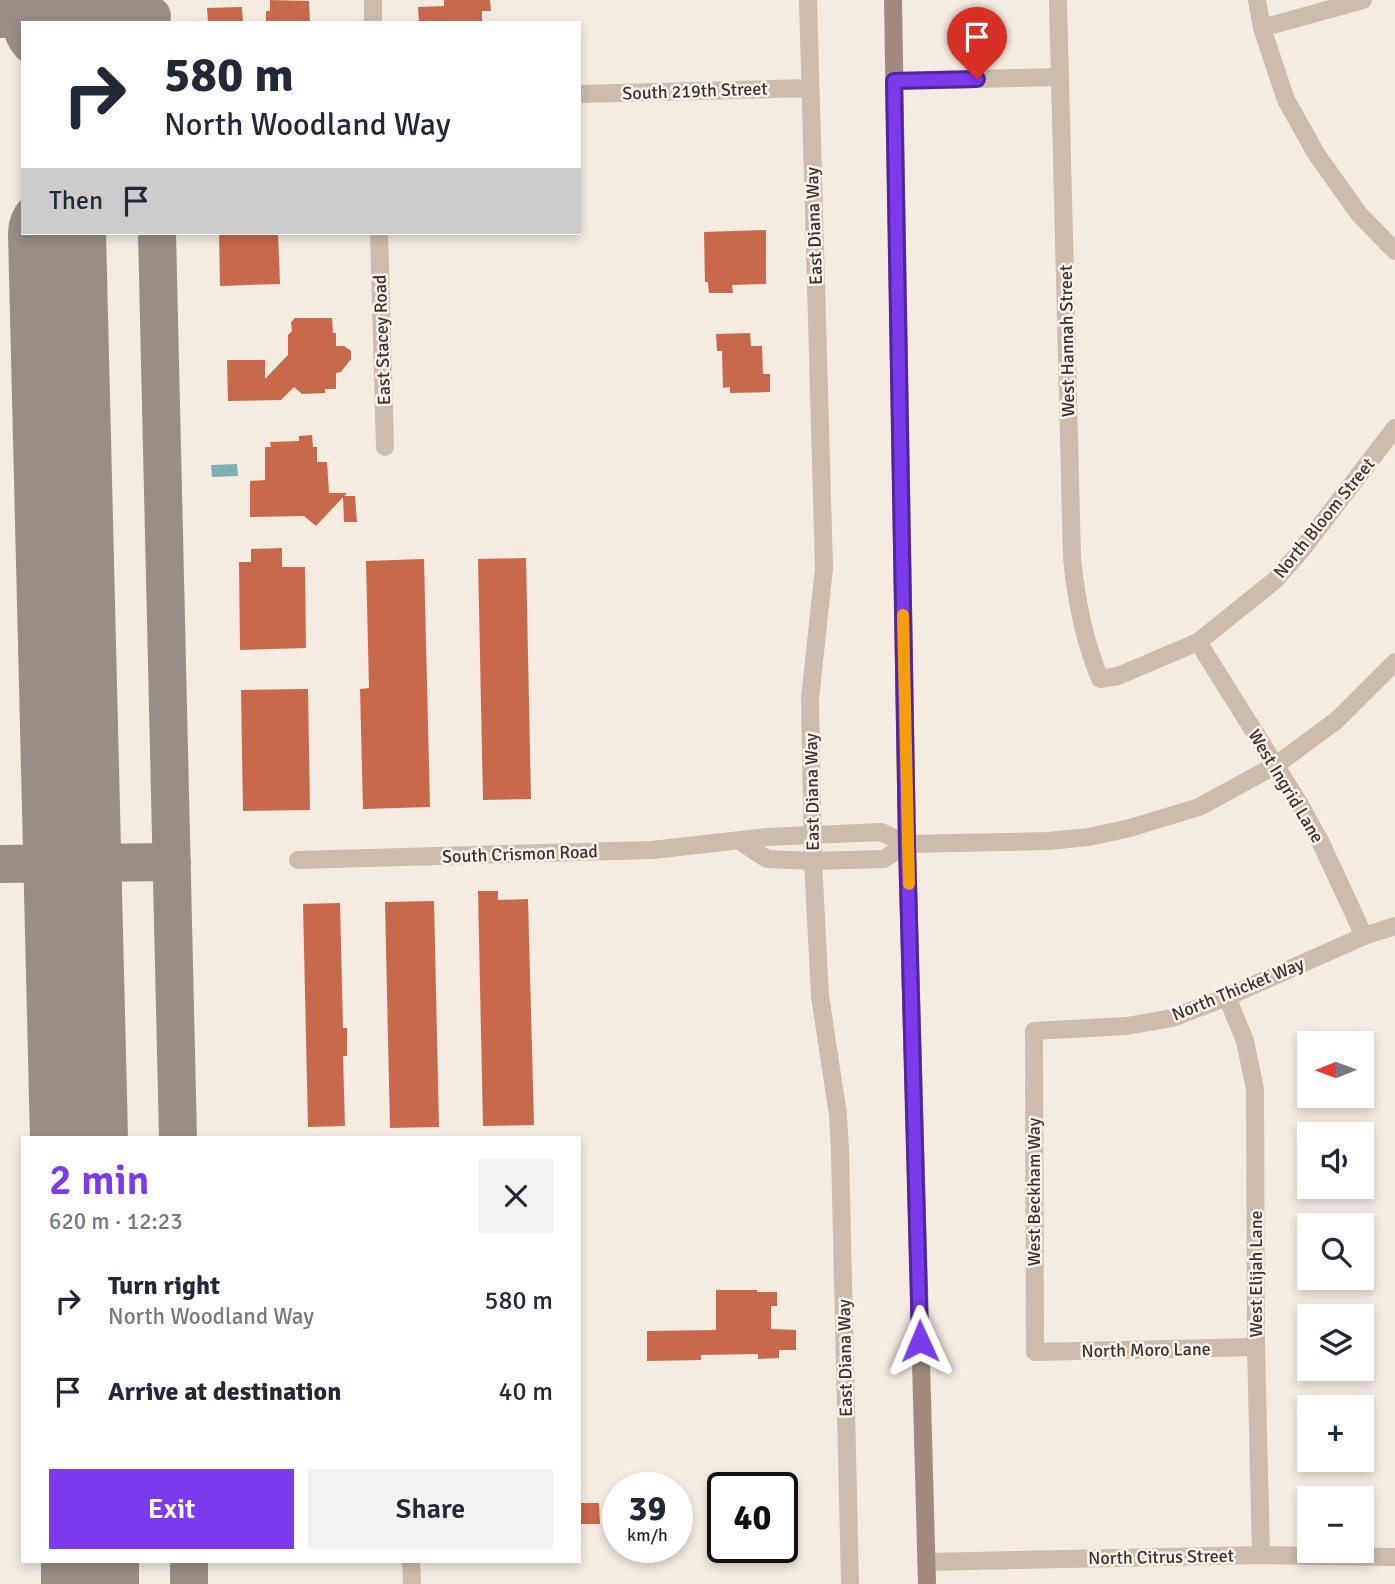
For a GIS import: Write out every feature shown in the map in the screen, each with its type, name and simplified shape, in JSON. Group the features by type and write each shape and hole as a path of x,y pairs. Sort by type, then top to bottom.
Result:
{"street":[{"path":"373,0 373,21"},
{"name":"East Diana Way","path":"808,0 824,568 810,699 813,861 820,996 838,1115 840,1150 850,1584"},
{"path":"893,0 907,844 927,1584"},
{"name":"West Hannah Street","path":"1058,0 1073,558 1076,598 1100,679"},
{"path":"1257,0 1262,28 1286,100 1317,155 1359,214 1395,251"},
{"path":"1262,28 1363,0"},
{"path":"894,81 1060,77"},
{"name":"South 219th Street","path":"581,94 810,88"},
{"name":"East Stacey Road","path":"379,235 385,447"},
{"name":"North Bloom Street","path":"1100,679 1118,676 1198,642 1275,580 1300,552 1395,428"},
{"name":"West Ingrid Lane","path":"1198,642 1276,765 1321,843 1364,936"},
{"path":"741,842 767,859 884,859 907,844 1048,841 1089,837 1199,807 1276,765 1337,720 1395,662"},
{"name":"South Crismon Road","path":"298,860 652,850 767,837 881,832 907,844"},
{"name":"North Thicket Way","path":"1034,1031 1127,1026 1172,1018 1227,997 1364,936 1395,926"},
{"name":"West Elijah Lane","path":"1227,997 1245,1041 1255,1089 1256,1347 1261,1555"},
{"name":"West Beckham Way","path":"1034,1031 1035,1352"},
{"name":"North Moro Lane","path":"1035,1352 1256,1347"},
{"name":"North Citrus Street","path":"926,1562 1261,1555 1395,1557"},
{"path":"411,1563 412,1584"}],"water":[{"path":"237,464 238,476 212,477 211,465"}],"building":[{"path":"270,0 309,1 310,21 266,21 266,11 270,11"},
{"path":"444,0 490,0 491,11 482,11 482,21 419,21 418,7 444,6"},
{"path":"242,7 243,21 208,21 207,8"},
{"path":"766,230 766,284 732,285 733,293 709,293 708,282 705,282 704,232"},
{"path":"219,235 278,235 280,284 220,286"},
{"path":"295,318 332,318 336,346 344,346 351,351 351,359 341,372 336,373 336,389 325,389 325,393 302,394 294,387 281,400 228,401 227,360 265,360 265,379 288,355 288,335 292,331 291,322"},
{"path":"750,333 751,346 762,346 763,374 770,374 770,392 730,393 730,387 723,388 722,351 717,351 716,334"},
{"path":"312,435 313,447 317,447 317,462 327,462 329,493 347,493 316,526 304,516 250,517 250,481 265,480 265,447 271,447 270,442 299,441 299,436"},
{"path":"343,496 355,496 357,522 344,522"},
{"path":"282,548 282,567 305,567 306,648 240,650 239,562 251,562 251,549"},
{"path":"526,558 531,799 483,800 478,559"},
{"path":"424,559 430,807 363,809 360,689 369,688 366,561"},
{"path":"308,689 310,810 243,811 241,690"},
{"path":"478,891 498,891 498,900 528,899 534,1125 483,1126"},
{"path":"434,901 439,1127 390,1128 385,902"},
{"path":"340,903 343,1028 347,1028 347,1056 343,1056 345,1126 308,1127 303,904"},
{"path":"716,1290 777,1292 777,1306 771,1306 771,1329 796,1330 796,1350 779,1350 779,1358 758,1359 758,1354 701,1355 701,1360 647,1361 647,1331 716,1330"},
{"path":"581,1503 599,1503 600,1524 581,1524"}],"taxiway":[{"path":"0,19 152,16"},
{"path":"157,235 178,1136"},
{"path":"0,864 172,862"},
{"path":"189,1563 189,1584"}],"runway":[{"path":"52,0 52,21"},
{"path":"57,235 79,1136"},
{"path":"90,1563 90,1584"}],"slow traffic":[{"path":"903,615 909,884"}],"route":[{"path":"920,1341 907,844 894,81 977,79"}]}
